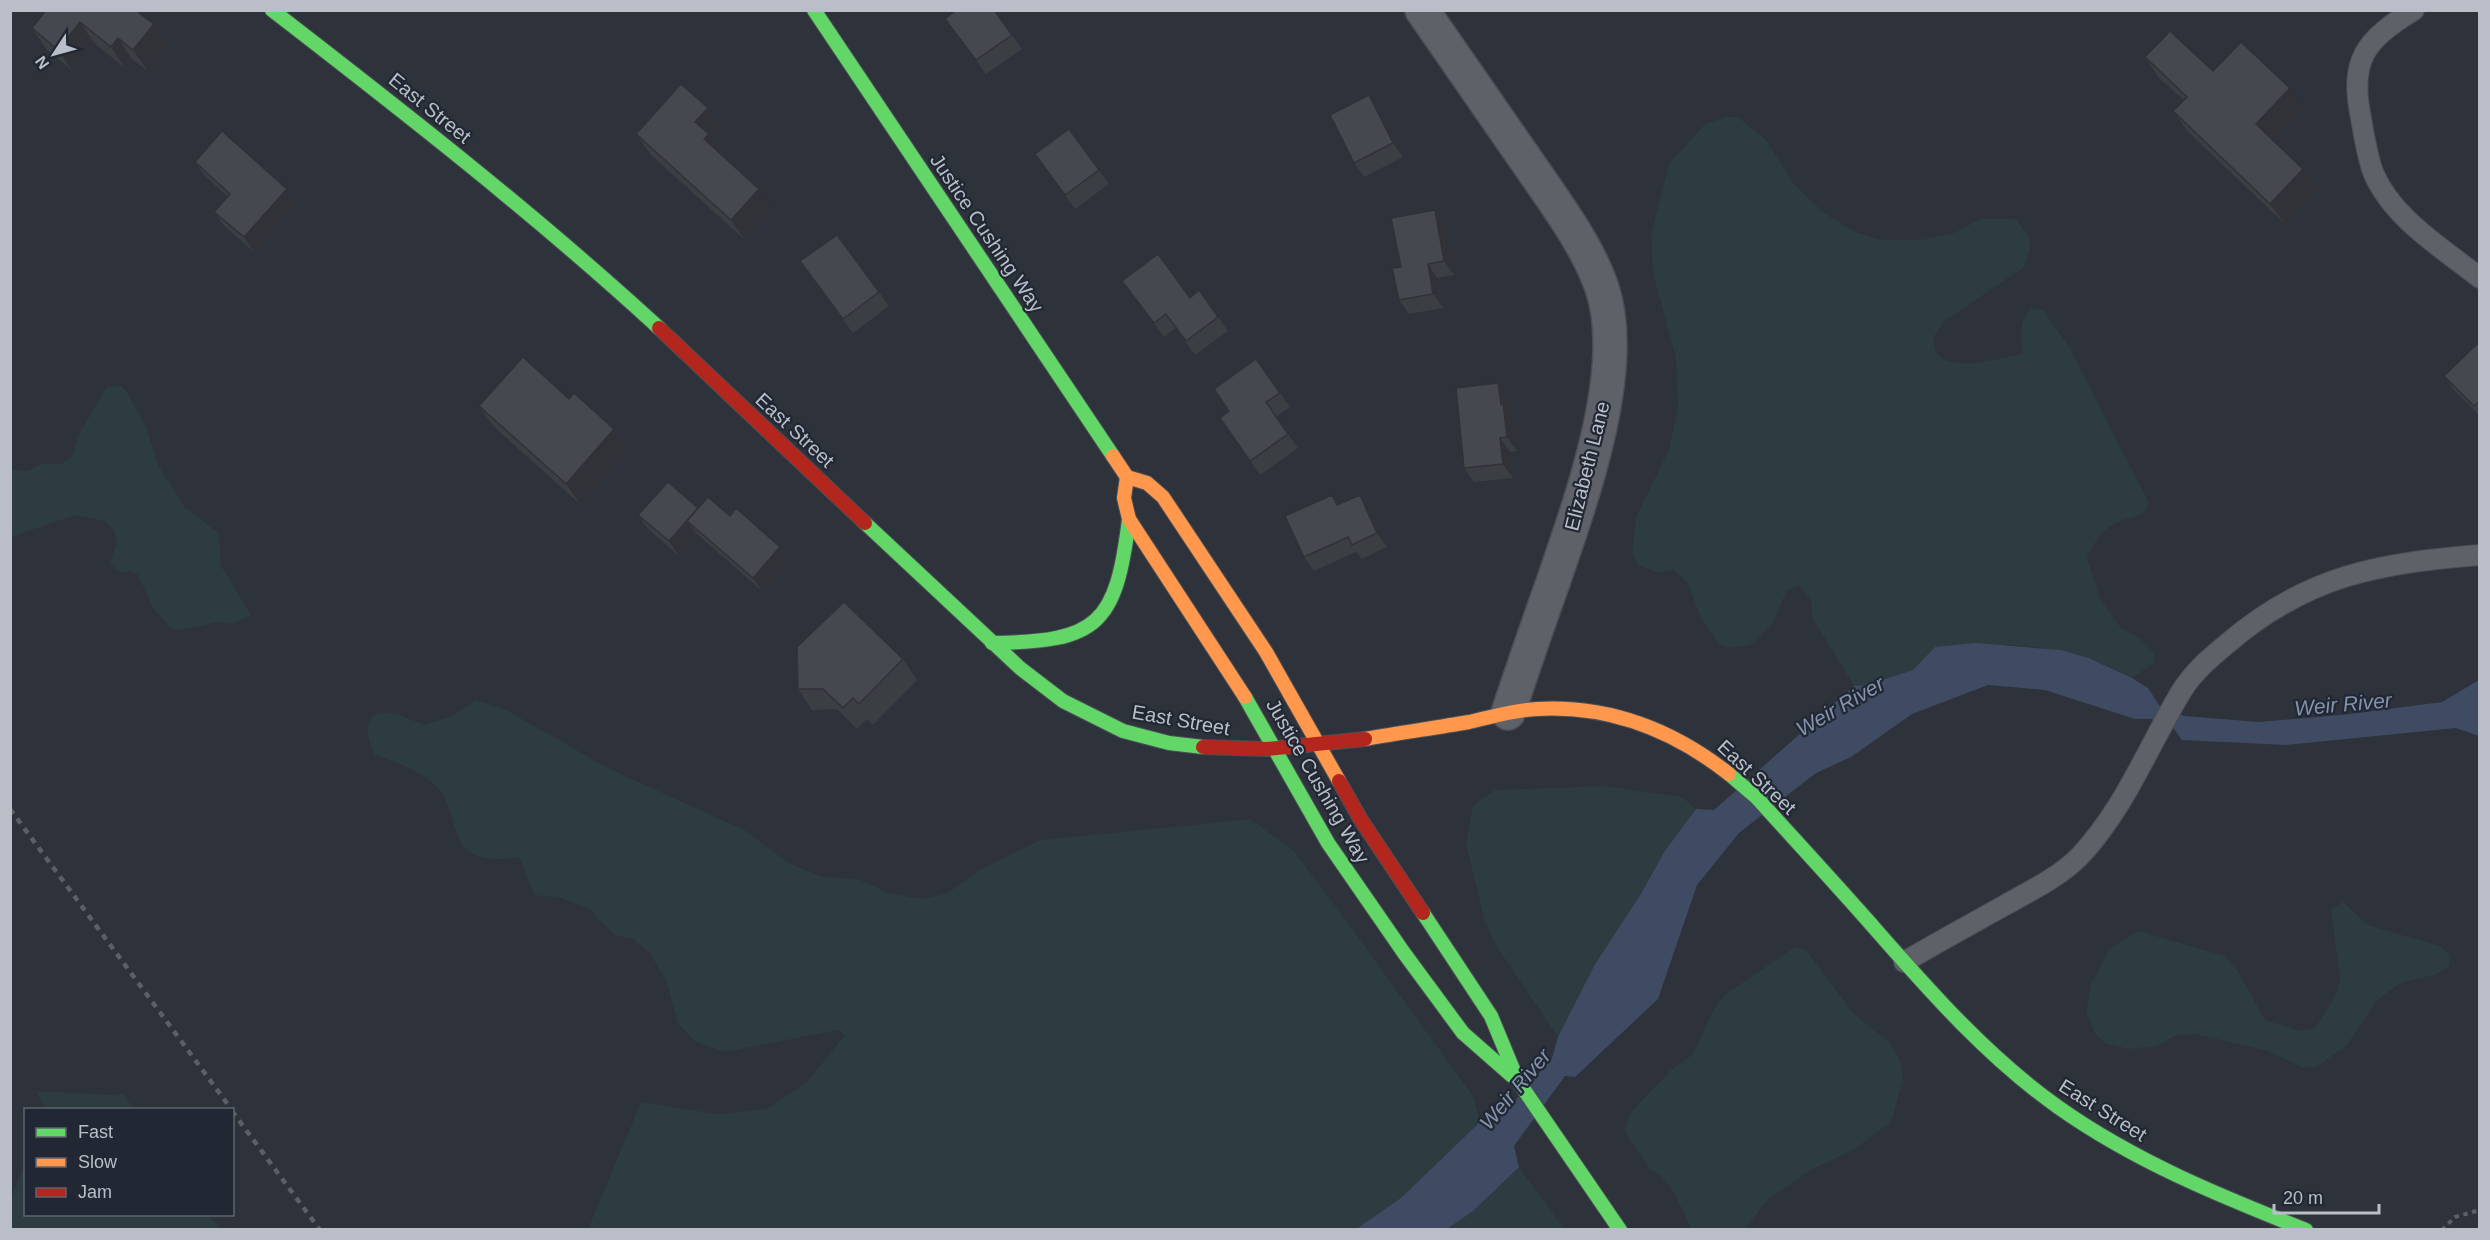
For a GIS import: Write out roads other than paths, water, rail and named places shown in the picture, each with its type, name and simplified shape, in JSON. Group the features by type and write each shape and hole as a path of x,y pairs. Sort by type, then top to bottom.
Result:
{"main road":[{"name":"East Street","path":"272,10 499,189 596,272 992,643 1061,701 1122,731 1169,743 1209,749 1274,748 1318,744 1388,735 1538,709 1581,711 1627,718 1661,730 1695,747 1750,791 1904,962 1998,1059 2058,1107 2115,1144 2172,1173 2306,1230"},
{"name":"Justice Cushing Way","path":"814,10 1127,477 1147,483 1163,497 1266,652 1362,820 1491,1016 1518,1081 1620,1230"},
{"name":"Justice Cushing Way","path":"1127,477 1124,498 1129,519 1234,677 1328,843 1463,1033 1518,1081"},
{"path":"992,643 1033,644 1055,641 1083,630 1103,615 1112,602 1119,584 1129,519"}],"street":[{"name":"Elizabeth Lane","path":"1422,10 1548,192 1576,237 1602,289 1610,325 1605,395 1597,440 1578,511 1508,713"}],"lane":[{"path":"2414,10 2373,42 2361,58 2358,68 2356,94 2370,162 2380,185 2407,218 2480,278"},
{"path":"1904,962 2040,886 2077,858 2106,824 2186,685 2217,652 2272,609 2320,585 2362,571 2413,560 2480,555"}],"water":[{"name":"Weir River","path":"1975,643 2061,650 2089,658 2132,678 2148,688 2159,705 2184,716 2259,722 2350,714 2442,702 2479,680 2479,736 2456,728 2286,745 2182,740 2174,729 2152,719 2135,719 2045,690 1988,685 1912,714 1851,757 1816,773 1739,833 1697,885 1658,999 1575,1077 1565,1076 1514,1146 1519,1167 1473,1211 1447,1229 1355,1230 1401,1198 1480,1122 1496,1123 1552,1058 1558,1037 1594,966 1642,892 1664,852 1696,809 1714,810 1854,686 1867,685 1913,670 1935,647"}],"railway":[{"path":"10,809 231,1108"},
{"path":"234,1114 320,1230"}]}
